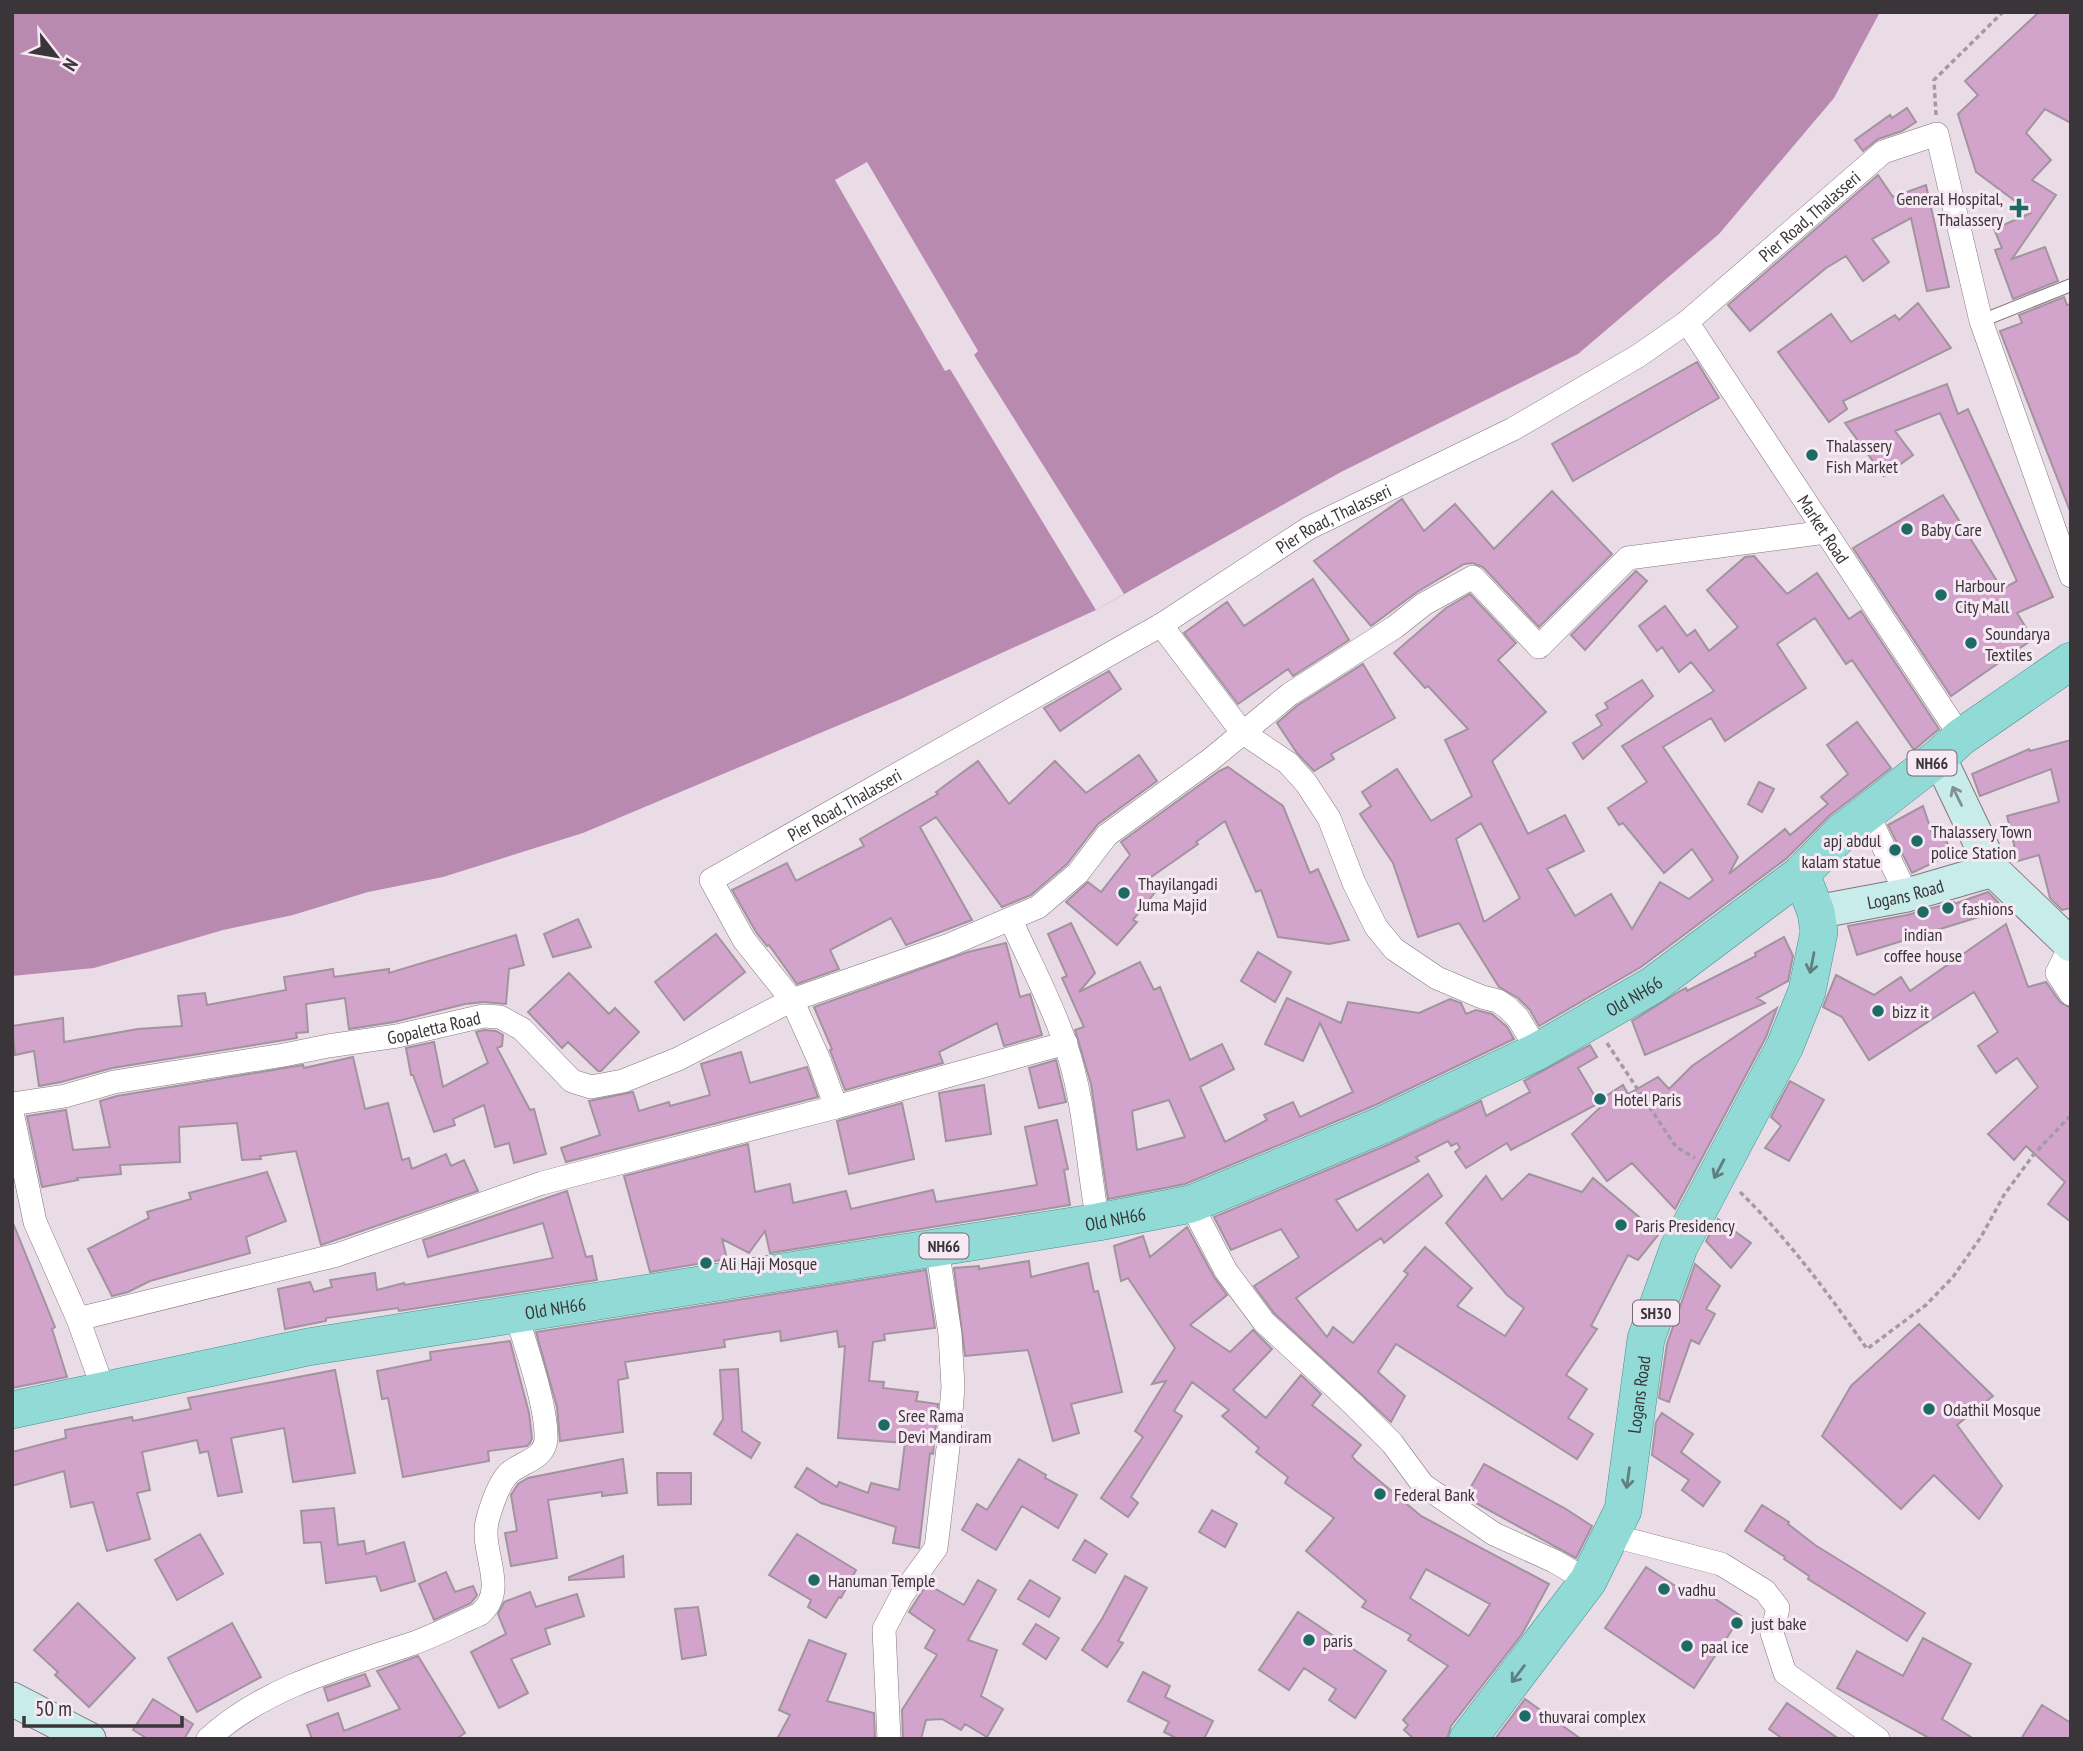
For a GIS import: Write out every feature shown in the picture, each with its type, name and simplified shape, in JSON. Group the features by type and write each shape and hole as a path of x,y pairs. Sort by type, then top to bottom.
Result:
{"main road":[{"name":"Old NH66","path":"12,1410 308,1347 1191,1205 1382,1125 1538,1051 1653,985 1801,874 1842,832 1950,747 2071,661"},
{"name":"Logans Road","path":"1468,1739 1588,1581 1623,1510 1646,1339 1679,1247 1785,1046 1802,1002 1819,932 1816,912 1801,874"}],"street":[{"path":"1937,134 1980,321 2071,576"},
{"name":"Pier Road, Thalasseri","path":"792,1000 744,940 711,880 1161,625 1309,528 1513,429 1638,356 1687,322 1883,152 1937,134"},
{"name":"Market Road","path":"1687,322 1826,532 1950,747"},
{"name":"Gopaletta Road","path":"12,1104 65,1096 126,1080 328,1045 397,1036 483,1016 500,1017 522,1029 572,1081 591,1087 623,1081 678,1059 792,1000 949,945 1038,907 1078,873 1107,835 1210,760 1241,732 1322,672 1395,627 1424,604 1473,577 1539,647 1629,558 1826,532"},
{"path":"1161,625 1241,732 1288,763 1306,783 1329,818 1354,883 1376,926 1394,949 1437,978 1482,998 1498,1001 1508,1008 1518,1018 1538,1051"},
{"path":"1950,747 1993,870 2071,945 2057,973 2071,994"},
{"path":"1867,813 1907,895"},
{"name":"Logans Road","path":"1816,912 1907,895 1993,870"},
{"path":"1011,920 1066,1043 1086,1127 1088,1172 1098,1222"},
{"path":"792,1000 819,1060 836,1107"},
{"path":"78,1319 337,1255 542,1183 836,1107 1066,1043"},
{"path":"12,1112 35,1222 78,1319 104,1391"},
{"path":"1191,1205 1226,1270 1264,1322 1392,1443 1423,1485 1494,1534 1554,1561 1588,1581"},
{"path":"889,1739 884,1629 902,1594 936,1548 948,1448 953,1387 950,1334 937,1247"},
{"path":"208,1739 246,1710 286,1690 358,1660 414,1643 480,1614 487,1607 495,1587 485,1542 486,1524 492,1505 507,1475 534,1459 546,1441 538,1392 516,1314"},
{"path":"1610,1535 1721,1564 1765,1591 1778,1608 1772,1633 1785,1673 1878,1739"},
{"path":"12,1699 89,1739"}],"lane":[{"path":"1980,321 2071,285"}],"path":[{"path":"1937,134 1934,80 2003,12"},
{"path":"1592,1020 1676,1147 1718,1170 1763,1215 1804,1264 1867,1349 1926,1305 1953,1277 1981,1237 2004,1195 2034,1154 2071,1115"}],"shaded area":[{"path":"12,12 1880,12 1834,98 1719,234 1578,354 1341,472 1096,610 901,699 583,833 443,877 368,892 293,915 223,930 94,968 12,976"}],"pier":[{"path":"867,162 978,351 974,355 1124,594 1096,610 950,369 945,371 835,180"}],"building":[{"path":"2039,12 2071,12 2071,123 2045,109 2026,133 2051,160 2032,180 2056,195 2012,259 2045,247 2058,281 2013,299 1995,250 2002,248 1994,229 2031,213 1976,172 1958,114 1978,95 1965,81"},
{"path":"1907,108 1916,122 1902,131 1878,139 1863,151 1855,140 1890,115 1892,118"},
{"path":"1878,175 1893,197 1926,185 1949,287 1927,291 1911,218 1872,239 1889,262 1863,281 1846,256 1826,268 1750,331 1728,305"},
{"path":"2064,297 2067,305 2071,304 2070,511 2000,331 2022,323 2019,315"},
{"path":"1918,303 1951,348 1843,401 1847,409 1829,422 1778,352 1831,314 1851,342 1895,315 1899,320"},
{"path":"1697,362 1719,398 1573,481 1552,444"},
{"name":"Harbour City Mall","path":"1947,384 1958,414 1968,409 2053,597 2017,613 2033,639 1951,696 1853,548 1943,495 2002,589 2017,581 1940,413 1895,431 1913,455 1884,476 1845,423"},
{"path":"1552,491 1612,554 1539,627 1483,567 1473,563 1464,564 1417,592 1371,626 1314,561 1402,499 1424,531 1455,504 1494,549"},
{"path":"1754,556 1787,594 1817,573 1849,619 1861,611 1939,729 1914,750 1852,660 1846,664 1815,618 1777,644 1806,688 1725,741 1711,718 1663,747 1738,857 1729,874 1785,829 1790,835 1828,804 1821,797 1848,774 1827,745 1857,722 1891,768 1829,816 1787,858 1641,967 1539,1026 1530,1010 1518,998 1499,987 1459,923 1418,937 1393,863 1360,814 1371,806 1362,792 1397,769 1431,821 1472,796 1445,740 1468,729 1428,686 1425,688 1394,653 1446,608 1470,594 1516,643 1498,660 1546,712 1492,761 1528,834 1565,815 1584,851 1547,869 1575,916 1611,894 1632,929 1660,882 1689,899 1713,880 1692,849 1664,873 1623,823 1619,825 1608,808 1647,782 1622,746 1714,691 1691,662 1679,672 1662,647 1657,651 1639,626 1665,606 1687,636 1695,630 1709,651 1738,627 1707,590 1745,557","holes":["1481,823 1520,898 1484,922 1456,839"]},
{"path":"1636,571 1647,581 1585,650 1571,635"},
{"path":"1313,579 1349,640 1293,676 1288,669 1238,704 1184,633 1227,602 1244,626"},
{"path":"1363,664 1395,718 1331,754 1334,759 1314,771 1297,753 1277,723 1298,705"},
{"path":"1109,671 1121,689 1060,731 1044,708"},
{"path":"1642,680 1653,696 1583,759 1573,743 1602,725 1596,715 1608,708 1605,703"},
{"path":"2071,740 2071,908 2062,910 2050,898 2039,855 2018,861 2007,816 2059,802 2051,769 1980,796 1972,774 2029,749 2030,751"},
{"path":"1139,755 1157,781 1098,824 1067,864 1031,895 1002,907 936,817 920,827 972,920 906,945 891,918 830,950 839,969 797,984 769,945 767,946 756,932 732,890 787,863 796,881 864,846 860,839 938,794 936,792 978,761 1009,804 1055,761 1086,793"},
{"path":"1228,767 1283,806 1310,873 1318,869 1349,940 1329,944 1278,937 1261,890 1256,892 1225,821 1196,842 1198,844 1144,882 1156,891 1133,920 1137,922 1117,945 1066,902 1088,882 1101,892 1130,855 1121,842"},
{"path":"1759,782 1774,789 1762,812 1748,804"},
{"name":"Thalassery Town police Station","path":"1923,806 1933,836 1942,834 1953,853 1912,873 1888,825"},
{"path":"1988,892 1998,902 2001,910 1857,955 1848,926 1954,904"},
{"path":"578,919 591,947 553,957 544,934"},
{"path":"1071,923 1095,973 1079,992 1140,962 1154,990 1160,987 1190,1060 1222,1044 1234,1069 1200,1087 1225,1142 1267,1120 1264,1115 1293,1102 1300,1117 1353,1092 1320,1023 1303,1061 1265,1044 1287,998 1341,1023 1348,1002 1419,1013 1450,999 1461,1003 1466,1014 1476,1010 1492,1014 1507,1027 1514,1039 1373,1106 1185,1184 1108,1199 1091,1084 1075,1030 1084,1027 1062,978 1067,976 1048,934","holes":["1169,1100 1185,1137 1137,1150 1132,1111"]},
{"path":"2006,924 2028,987 2046,982 2060,1002 2071,1008 2071,1222 2048,1204 2065,1182 2026,1146 2014,1160 1988,1134 2038,1087 2017,1058 1996,1073 1978,1046 1998,1032 1974,992 1869,1060 1842,1017 1823,1007 1836,975 1874,995 1901,977 1910,991"},
{"path":"716,934 745,972 684,1020 655,982"},
{"path":"516,935 524,965 509,969 506,1004 465,1004 394,1022 349,1029 345,998 306,1004 308,1032 296,1033 297,1038 112,1068 39,1086 34,1051 15,1055 12,1026 63,1018 64,1042 138,1029 182,1026 178,996 205,993 207,1005 286,990 284,977 333,969 334,977 389,969 389,973"},
{"path":"1784,937 1793,956 1788,981 1757,998 1765,1003 1645,1055 1632,1021 1680,991 1686,988 1687,991 1756,956 1755,953"},
{"path":"1006,943 1020,997 1030,994 1042,1035 1004,1046 997,1023 939,1052 943,1063 845,1090 830,1050 832,1049 814,1007 968,952"},
{"path":"1258,952 1291,972 1275,1002 1241,981"},
{"path":"569,973 609,1014 615,1008 639,1032 601,1071 568,1042 562,1048 528,1012"},
{"path":"1777,1008 1766,1037 1675,1209 1632,1163 1607,1181 1572,1134 1606,1102 1603,1098 1623,1085 1628,1094 1658,1077 1669,1089 1692,1066"},
{"path":"484,1030 503,1035 502,1046 497,1048 530,1110 534,1109 546,1154 514,1163 509,1143 495,1147 484,1105 453,1119 455,1125 434,1132 411,1075 406,1048 434,1042 443,1087 488,1063 476,1032"},
{"path":"1590,1045 1597,1057 1578,1068 1599,1103 1511,1150 1507,1143 1466,1168 1455,1152 1460,1148 1457,1143 1451,1146 1448,1141 1416,1157 1419,1161 1336,1200 1357,1231 1428,1174 1442,1196 1384,1243 1381,1238 1296,1298 1327,1337 1333,1327 1353,1343 1408,1274 1404,1271 1425,1247 1472,1288 1457,1306 1505,1336 1524,1308 1507,1295 1446,1223 1486,1176 1502,1200 1529,1174 1582,1192 1593,1178 1659,1234 1638,1260 1628,1255 1591,1326 1597,1329 1566,1375 1587,1389 1568,1418 1593,1434 1577,1459 1396,1344 1378,1372 1405,1396 1391,1422 1274,1313 1254,1286 1299,1257 1281,1229 1231,1250 1214,1217 1390,1144 1481,1101 1486,1116 1530,1092 1524,1081"},
{"path":"741,1052 750,1083 807,1067 818,1097 566,1162 561,1148 600,1135 589,1101 633,1092 639,1111 669,1102 670,1106 710,1095 701,1064"},
{"path":"353,1057 365,1109 388,1103 402,1160 409,1158 412,1169 446,1154 451,1166 464,1160 478,1191 321,1245 296,1151 260,1156 261,1159 242,1160 237,1123 179,1127 180,1162 120,1165 121,1174 77,1178 78,1180 42,1187 27,1116 66,1110 73,1150 110,1147 100,1101 303,1065 304,1068"},
{"path":"1056,1060 1066,1102 1039,1108 1029,1068"},
{"path":"1790,1081 1824,1100 1789,1161 1765,1148 1781,1126 1771,1117"},
{"path":"984,1085 991,1134 946,1141 939,1093"},
{"path":"902,1103 914,1159 849,1174 837,1121"},
{"path":"1057,1120 1068,1169 1064,1170 1070,1205 770,1253 765,1231 749,1253 722,1239 727,1259 650,1272 624,1176 748,1144 755,1192 790,1184 793,1203 846,1191 851,1209 933,1190 936,1202 1037,1185 1025,1127"},
{"path":"267,1172 286,1221 246,1237 250,1253 150,1281 128,1292 112,1296 88,1249 149,1218 147,1212 191,1199 189,1193"},
{"path":"567,1191 586,1257 592,1256 597,1280 399,1311 398,1308 326,1318 326,1321 285,1329 278,1289 310,1282 314,1292 332,1287 330,1280 375,1273 377,1290 553,1258 543,1223 428,1257 423,1240"},
{"path":"1718,1219 1751,1243 1731,1268 1706,1241"},
{"path":"13,1223 55,1327 52,1329 67,1377 12,1388"},
{"path":"1187,1227 1227,1295 1190,1325 1230,1352 1253,1330 1272,1349 1233,1390 1266,1418 1301,1375 1321,1394 1312,1405 1361,1445 1352,1456 1356,1461 1421,1516 1549,1584 1522,1634 1451,1726 1447,1739 1414,1739 1404,1730 1408,1725 1403,1720 1448,1666 1408,1640 1411,1635 1362,1607 1366,1601 1306,1551 1334,1518 1285,1483 1288,1477 1256,1452 1259,1448 1222,1416 1229,1410 1192,1382 1174,1411 1182,1416 1131,1497 1138,1503 1128,1517 1101,1498 1143,1437 1135,1431 1166,1381 1152,1384 1175,1348 1128,1278 1121,1281 1114,1246 1143,1236 1150,1257","holes":["1426,1569 1490,1604 1469,1636 1410,1598"]},
{"path":"1029,1261 1031,1277 1088,1263 1094,1292 1098,1291 1122,1392 1071,1404 1079,1433 1053,1441 1028,1350 965,1356 954,1268 979,1266 979,1269"},
{"path":"1695,1264 1720,1286 1706,1309 1715,1314 1699,1344 1691,1340 1669,1402 1659,1398 1667,1344"},
{"path":"926,1270 935,1328 884,1334 885,1340 873,1342 869,1381 884,1382 883,1388 918,1392 916,1401 938,1404 919,1548 893,1543 896,1527 821,1503 795,1487 807,1468 837,1487 839,1482 868,1493 871,1483 899,1490 905,1443 838,1438 845,1346 839,1347 837,1331 781,1341 780,1331 724,1340 725,1347 625,1362 628,1378 618,1380 623,1432 560,1441 557,1407 536,1332"},
{"path":"1919,1324 1993,1396 1957,1425 2002,1486 1979,1519 1934,1475 1901,1509 1822,1436 1851,1386"},
{"path":"510,1341 529,1413 532,1438 530,1443 527,1446 488,1451 489,1461 403,1477 388,1398 382,1399 377,1371 431,1360 430,1352"},
{"path":"738,1369 742,1431 760,1443 751,1458 714,1434 723,1419 720,1370"},
{"path":"335,1370 355,1473 293,1482 284,1428 231,1438 242,1492 218,1496 208,1451 200,1453 197,1440 142,1452 150,1490 137,1493 150,1539 107,1551 93,1502 71,1507 64,1471 12,1486 12,1452 66,1438 65,1430 132,1417 133,1421 191,1409 188,1398"},
{"path":"1662,1413 1693,1434 1681,1452 1720,1482 1703,1506 1682,1490 1689,1480 1652,1455 1656,1422"},
{"path":"623,1459 627,1493 602,1496 602,1492 548,1500 557,1558 511,1566 505,1533 517,1531 511,1495 518,1484 528,1478"},
{"path":"1019,1459 1046,1475 1045,1478 1077,1495 1058,1528 1022,1506 996,1550 962,1530 977,1504 987,1510"},
{"path":"1484,1464 1592,1526 1576,1558 1465,1497"},
{"path":"657,1473 691,1473 691,1504 658,1505"},
{"path":"1762,1505 1789,1522 1788,1524 1815,1545 1925,1613 1907,1641 1808,1579 1809,1576 1784,1559 1785,1557 1745,1531"},
{"path":"334,1508 338,1545 364,1541 366,1554 404,1542 415,1581 381,1591 376,1576 326,1583 321,1542 304,1543 301,1511"},
{"path":"1212,1510 1237,1524 1225,1547 1199,1532"},
{"path":"200,1534 223,1574 177,1600 155,1560"},
{"name":"Hanuman Temple","path":"797,1534 856,1570 841,1598 839,1597 826,1618 808,1607 811,1600 769,1575"},
{"path":"1085,1540 1107,1554 1095,1573 1073,1560"},
{"path":"623,1556 624,1577 569,1580 569,1577"},
{"path":"1646,1567 1691,1596 1697,1587 1741,1616 1694,1688 1605,1628"},
{"path":"446,1572 455,1592 473,1586 477,1595 471,1603 434,1620 419,1584"},
{"path":"1125,1576 1147,1588 1118,1641 1123,1643 1107,1667 1082,1650"},
{"path":"978,1580 996,1590 968,1640 997,1650 981,1696 1003,1709 987,1737 965,1724 961,1730 942,1719 926,1720 921,1739 903,1739 902,1710 937,1655 925,1648 935,1630 909,1612 927,1584 964,1605"},
{"path":"1030,1580 1060,1598 1049,1617 1018,1599"},
{"path":"530,1592 536,1607 577,1594 584,1616 545,1629 550,1644 511,1659 528,1693 499,1708 471,1652 506,1634 498,1614 504,1602"},
{"path":"78,1603 135,1658 89,1707 55,1675 58,1672 34,1650"},
{"path":"698,1607 706,1655 682,1659 675,1609"},
{"name":"paris","path":"1298,1612 1386,1671 1355,1718 1329,1700 1336,1689 1304,1668 1289,1690 1259,1670"},
{"path":"232,1623 261,1677 197,1712 168,1658"},
{"path":"1036,1624 1059,1638 1046,1659 1023,1644"},
{"path":"1923,1638 1971,1664 1942,1719 1974,1739 1931,1739 1837,1688 1857,1651 1903,1676"},
{"path":"809,1640 846,1654 827,1701 874,1713 875,1739 777,1739 790,1715 779,1710"},
{"path":"418,1656 465,1733 456,1739 312,1739 307,1725 338,1713 344,1731 400,1709 377,1671"},
{"path":"1143,1672 1170,1686 1165,1697 1213,1721 1204,1739 1178,1739 1164,1732 1169,1722 1128,1701"},
{"path":"365,1674 370,1686 328,1701 324,1688"},
{"path":"153,1699 193,1724 184,1739 148,1739 133,1730"},
{"name":"thuvarai complex","path":"1525,1699 1581,1739 1495,1739"},
{"path":"1787,1703 1839,1739 1783,1739 1769,1729"},
{"path":"2042,1705 2071,1723 2071,1739 2021,1739"}],"place":[{"name":"General Hospital, Thalassery","path":"2019,208"},
{"name":"Thalassery Fish Market","path":"1812,455"},
{"name":"Baby Care","path":"1907,529"},
{"name":"Harbour City Mall","path":"1941,595"},
{"name":"Soundarya Textiles","path":"1971,643"},
{"name":"Thalassery Town police Station","path":"1917,841"},
{"name":"apj abdul kalam statue","path":"1895,850"},
{"name":"Thayilangadi Juma Majid","path":"1124,893"},
{"name":"fashions","path":"1948,908"},
{"name":"indian coffee house","path":"1923,912"},
{"name":"bizz it","path":"1878,1011"},
{"name":"Hotel Paris","path":"1600,1099"},
{"name":"Paris Presidency","path":"1621,1225"},
{"name":"Ali Haji Mosque","path":"706,1263"},
{"name":"Odathil Mosque","path":"1929,1409"},
{"name":"Sree Rama Devi Mandiram","path":"884,1425"},
{"name":"Federal Bank","path":"1380,1494"},
{"name":"Hanuman Temple","path":"814,1580"},
{"name":"vadhu","path":"1664,1589"},
{"name":"just bake","path":"1737,1623"},
{"name":"paris","path":"1309,1640"},
{"name":"paal ice","path":"1687,1646"},
{"name":"thuvarai complex","path":"1525,1716"}]}
